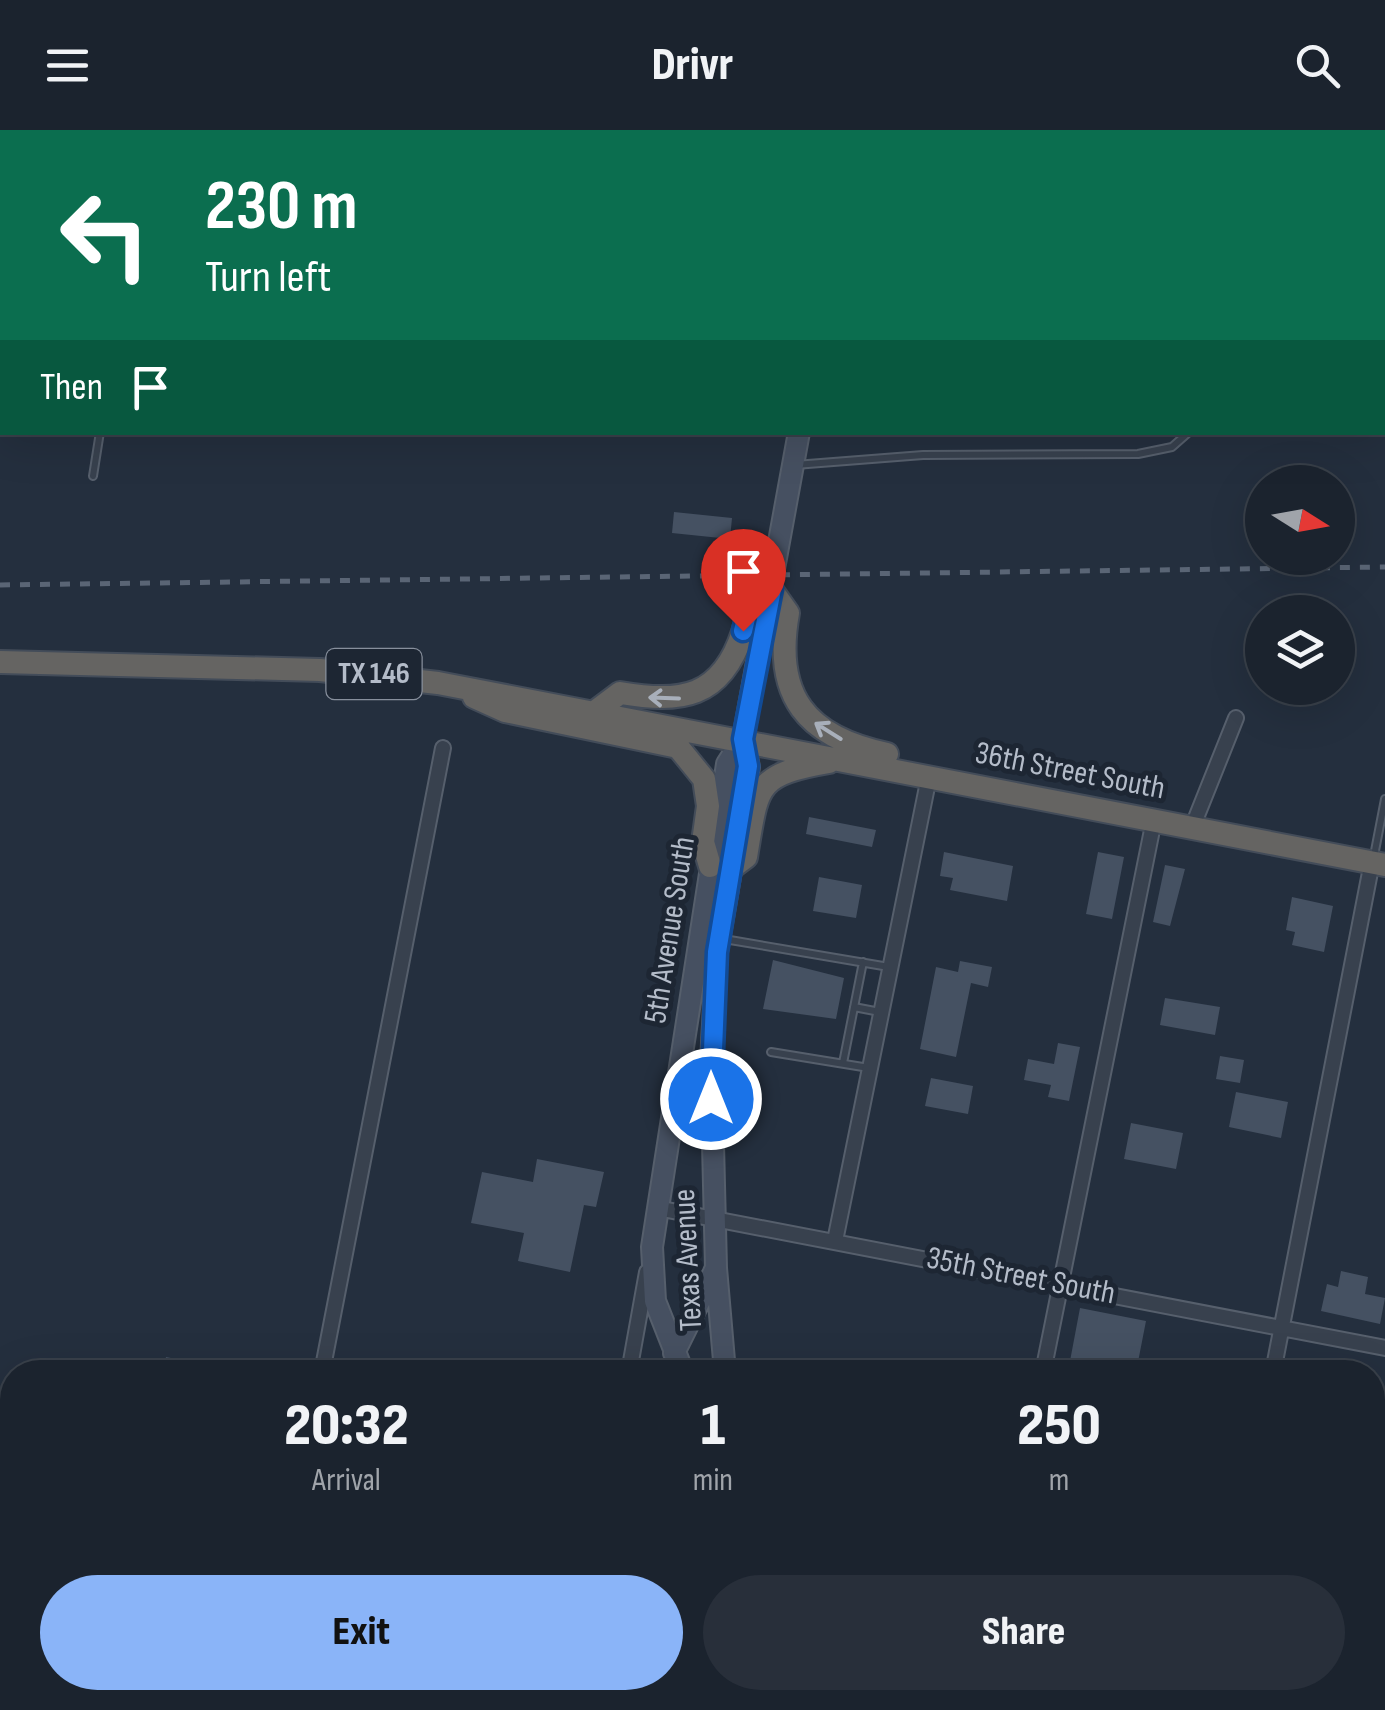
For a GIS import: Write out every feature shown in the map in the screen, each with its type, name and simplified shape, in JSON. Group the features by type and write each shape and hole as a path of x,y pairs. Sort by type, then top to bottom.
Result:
{"highway":[{"name":"TX 146","path":"596,711 620,693 663,700 686,698 706,688 734,652 749,605 772,589"},
{"path":"772,589 788,613 783,641 795,705 829,733 853,746 953,766 982,788"},
{"name":"TX 146","path":"0,662 320,670 444,684 743,739"},
{"path":"444,684 504,711 678,748 704,780 708,806 702,842 720,867"},
{"name":"36th Street South","path":"743,739 1379,864"},
{"name":"TX 146","path":"720,867 746,857 762,788 776,774 842,760"}],"main road":[{"path":"743,739 799,435"},
{"name":"5th Avenue South","path":"652,1247 720,867 727,764 743,739"},
{"name":"Texas Avenue","path":"720,867 711,1061 716,1268 724,1360"},
{"path":"652,1247 655,1301 672,1360"},
{"path":"677,1360 716,1268"}],"street":[{"path":"1192,828 1236,718"},
{"path":"324,1360 443,748"},
{"path":"835,1241 929,777"},
{"path":"1045,1360 1154,820"},
{"path":"1275,1360 1379,864"},
{"name":"35th Street South","path":"657,1208 1385,1348"},
{"name":"5th Avenue South","path":"631,1360 652,1247"}],"lane":[{"path":"93,476 100,435"},
{"path":"794,465 906,456 1138,454 1172,447 1185,435"},
{"path":"1379,864 1385,798"},
{"path":"719,938 891,967"},
{"path":"843,1063 863,962"},
{"path":"854,1007 882,1013"},
{"path":"771,1052 870,1068"}],"building":[{"path":"674,512 732,518 730,539 672,533"},
{"path":"809,817 876,830 872,847 806,834"},
{"path":"944,852 1013,866 1007,901 950,890 953,878 940,876"},
{"path":"1098,852 1124,857 1112,919 1086,914"},
{"path":"1165,865 1185,869 1170,926 1153,922"},
{"path":"819,877 862,885 856,918 813,911"},
{"path":"1292,897 1333,906 1324,952 1292,945 1295,932 1286,930"},
{"path":"773,960 844,978 836,1019 763,1009"},
{"path":"960,961 992,967 988,987 971,983 956,1057 920,1049 936,967 958,972"},
{"path":"1165,998 1220,1007 1215,1035 1160,1025"},
{"path":"1058,1043 1080,1047 1069,1101 1048,1097 1051,1085 1024,1080 1028,1059 1054,1064"},
{"path":"1220,1056 1244,1060 1240,1083 1216,1079"},
{"path":"931,1078 973,1086 968,1114 925,1106"},
{"path":"1236,1092 1288,1102 1281,1138 1229,1127"},
{"path":"1131,1123 1183,1133 1176,1169 1124,1159"},
{"path":"537,1159 604,1172 596,1207 584,1205 570,1272 518,1261 524,1233 471,1223 482,1172 533,1182"},
{"path":"1341,1271 1368,1277 1365,1294 1385,1298 1380,1324 1321,1311 1327,1284 1338,1287"},
{"path":"1080,1308 1146,1321 1138,1360 1070,1360"}],"railway":[{"path":"0,585 1385,567"}],"route":[{"path":"711,1099 717,952 748,766 743,739 772,589 749,605 743,631"}]}
